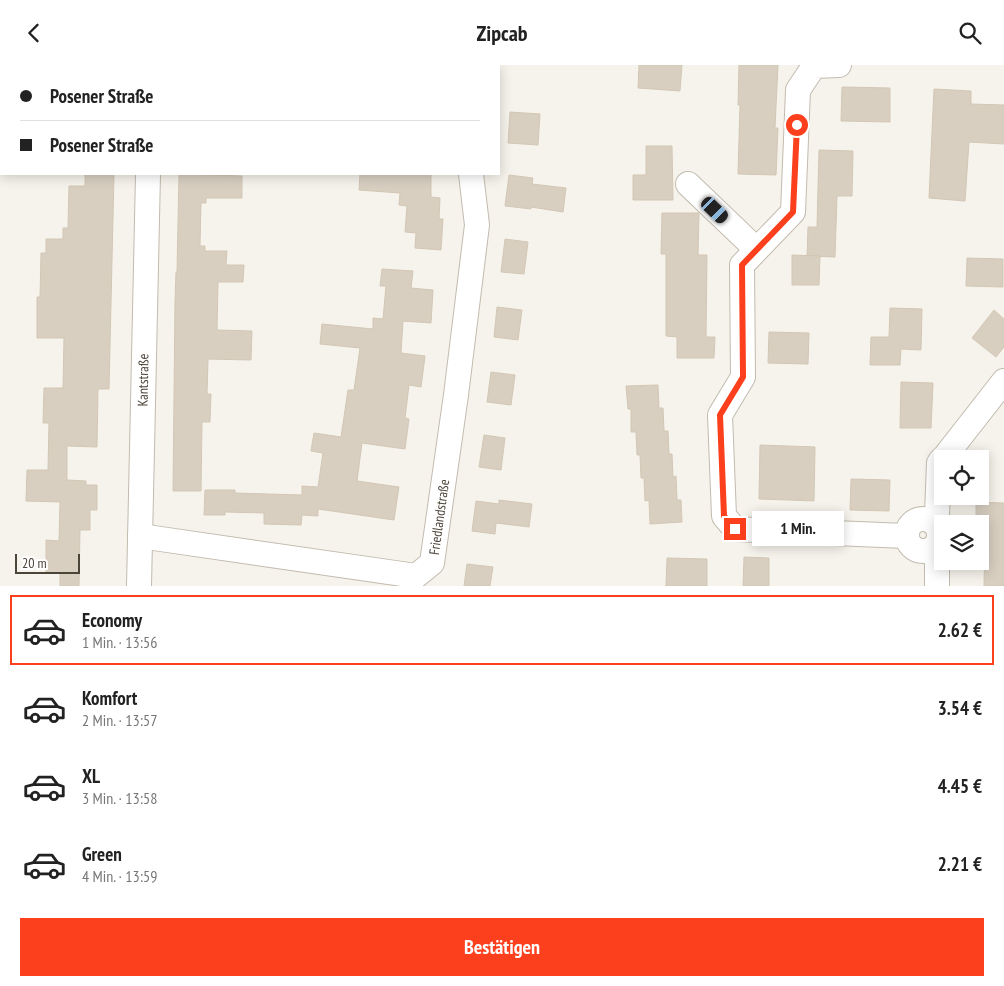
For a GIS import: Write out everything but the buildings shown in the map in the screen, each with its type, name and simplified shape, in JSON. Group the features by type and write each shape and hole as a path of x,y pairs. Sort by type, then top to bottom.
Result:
{"street":[{"path":"839,65 814,65 798,90 793,212 742,265 743,377 720,415 724,516 735,529 906,535"},
{"name":"Kantstraße","path":"139,586 148,175"},
{"name":"Friedlandstraße","path":"140,536 416,576 432,563 456,395 477,225 471,175"},
{"path":"688,184 756,249"},
{"path":"950,450 1004,381"},
{"path":"931,521 937,515 937,505"},
{"path":"922,519 931,521 937,527 939,537 936,545 930,551 921,552 913,549 908,544 906,535 908,527 915,521 922,519"},
{"path":"930,551 937,560 937,586"}],"route":[{"path":"735,529 724,516 720,415 743,377 742,265 793,212 797,125"}]}
